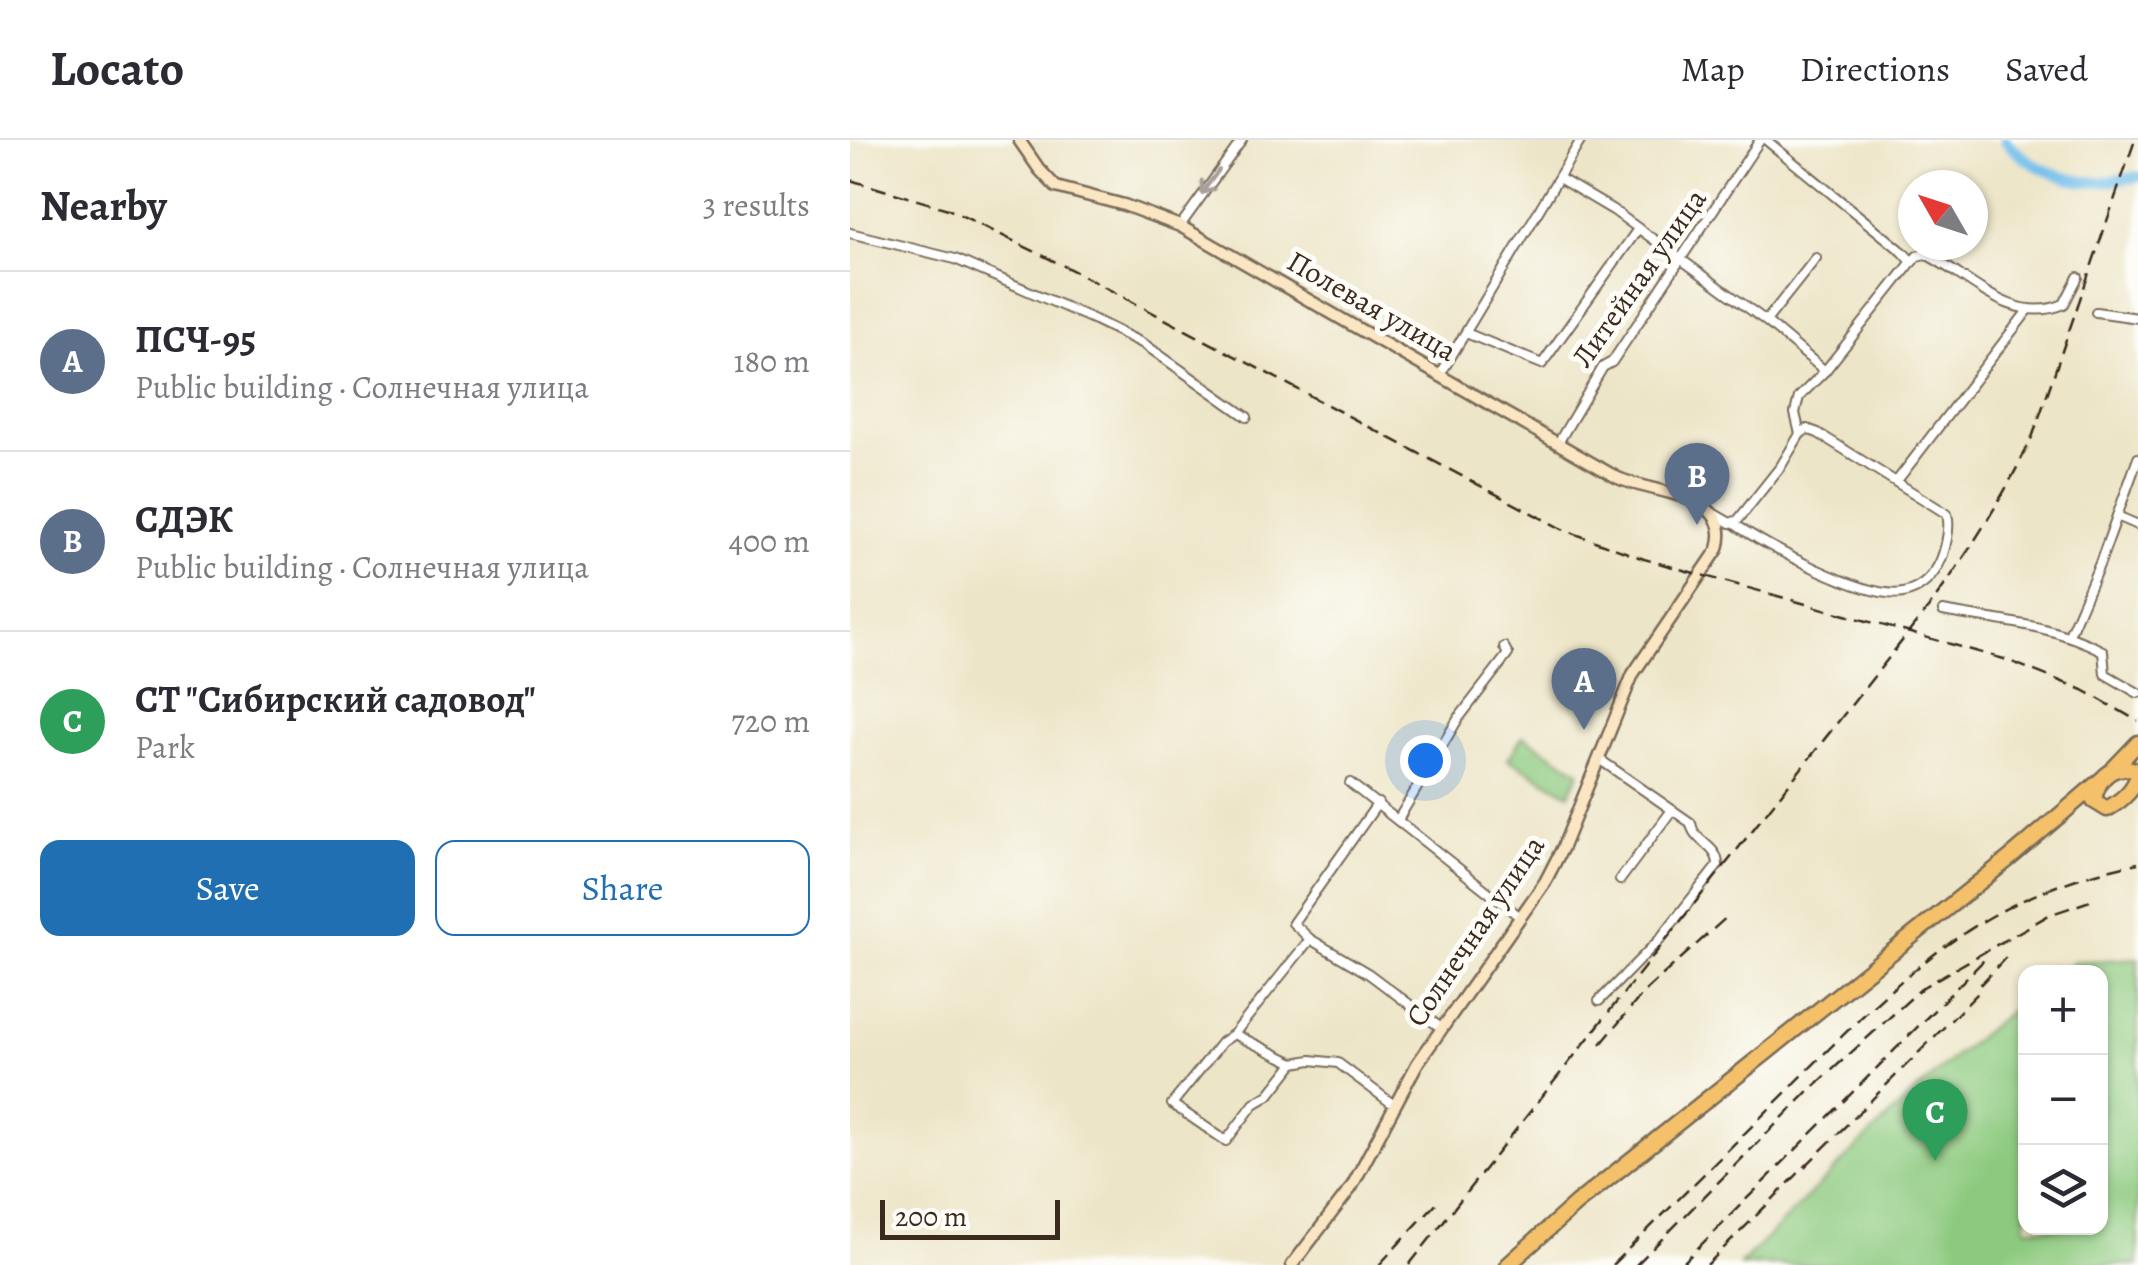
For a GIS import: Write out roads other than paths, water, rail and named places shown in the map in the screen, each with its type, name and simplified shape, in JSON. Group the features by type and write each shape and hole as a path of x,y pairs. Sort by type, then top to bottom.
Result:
{"highway":[{"path":"1508,1265 1624,1164 2040,834 2138,743"},
{"path":"2040,834 2078,812 2107,809 2132,793 2138,773 2123,767 2106,776 2094,801 2107,809"}],"street":[{"name":"Полевая улица","path":"1019,140 1056,187 1124,205 1180,226 1627,482 1676,493 1708,510"},
{"path":"1180,226 1242,140"},
{"path":"1440,374 1581,140"},
{"path":"1764,140 1898,248"},
{"name":"Литейная улица","path":"1558,443 1603,366 1612,362 1764,140"},
{"path":"1559,178 1766,321 1825,371"},
{"path":"1466,333 1542,364 1638,229"},
{"path":"850,234 954,259 1095,320 1144,344 1248,417"},
{"path":"1766,321 1816,258"},
{"path":"1800,434 1797,402 1913,260"},
{"path":"1936,260 1977,289 2029,309 2064,304 2078,277"},
{"path":"1896,482 2029,309"},
{"path":"2096,312 2138,318"},
{"path":"1708,510 1812,569 1855,585 1897,594 1918,587 1935,571 1949,518 1942,509 1808,429 1800,434 1734,523"},
{"path":"2069,635 2138,458"},
{"name":"Солнечная улица","path":"1292,1265 1351,1188 1394,1104 1441,1028 1545,882 1633,674 1718,549 1721,529 1708,510"},
{"path":"2117,516 2138,525"},
{"path":"1943,611 2026,623 2069,635 2103,651 2105,674 2138,694"},
{"path":"1399,818 1458,719 1508,654 1504,646"},
{"path":"1599,759 1690,823 1693,833 1716,854 1718,865 1659,940 1600,1001"},
{"path":"1350,783 1520,917"},
{"path":"1378,803 1293,922 1310,939 1370,974 1441,1028"},
{"path":"1620,880 1672,810"},
{"path":"1294,1063 1269,1095 1254,1104 1226,1141 1172,1104 1310,939"},
{"path":"1234,1034 1294,1063 1338,1063 1394,1104"}],"waterway":[{"path":"2005,140 2035,165 2060,176 2085,182 2138,177"}],"railway":[{"path":"1409,1265 1932,603 1974,542 2033,435 2135,140"},
{"path":"850,180 948,209 985,227 1562,529 1644,559 2004,659 2083,690 2138,721"},
{"path":"1612,1265 1865,1014 1943,948 2030,897 2138,863"},
{"path":"1636,1265 1808,1092 1923,987 2049,915 2090,901"},
{"path":"1601,1044 1644,992 1730,914"},
{"path":"1980,985 2006,957"},
{"path":"1681,1265 1984,960"},
{"path":"1707,1265 1978,993"},
{"path":"1379,1265 1440,1199"}],"place":[{"name":"СДЭК","path":"1697,525"},
{"name":"ПСЧ-95","path":"1584,730"},
{"name":"СТ \"Сибирский садовод\"","path":"1935,1161"}]}
